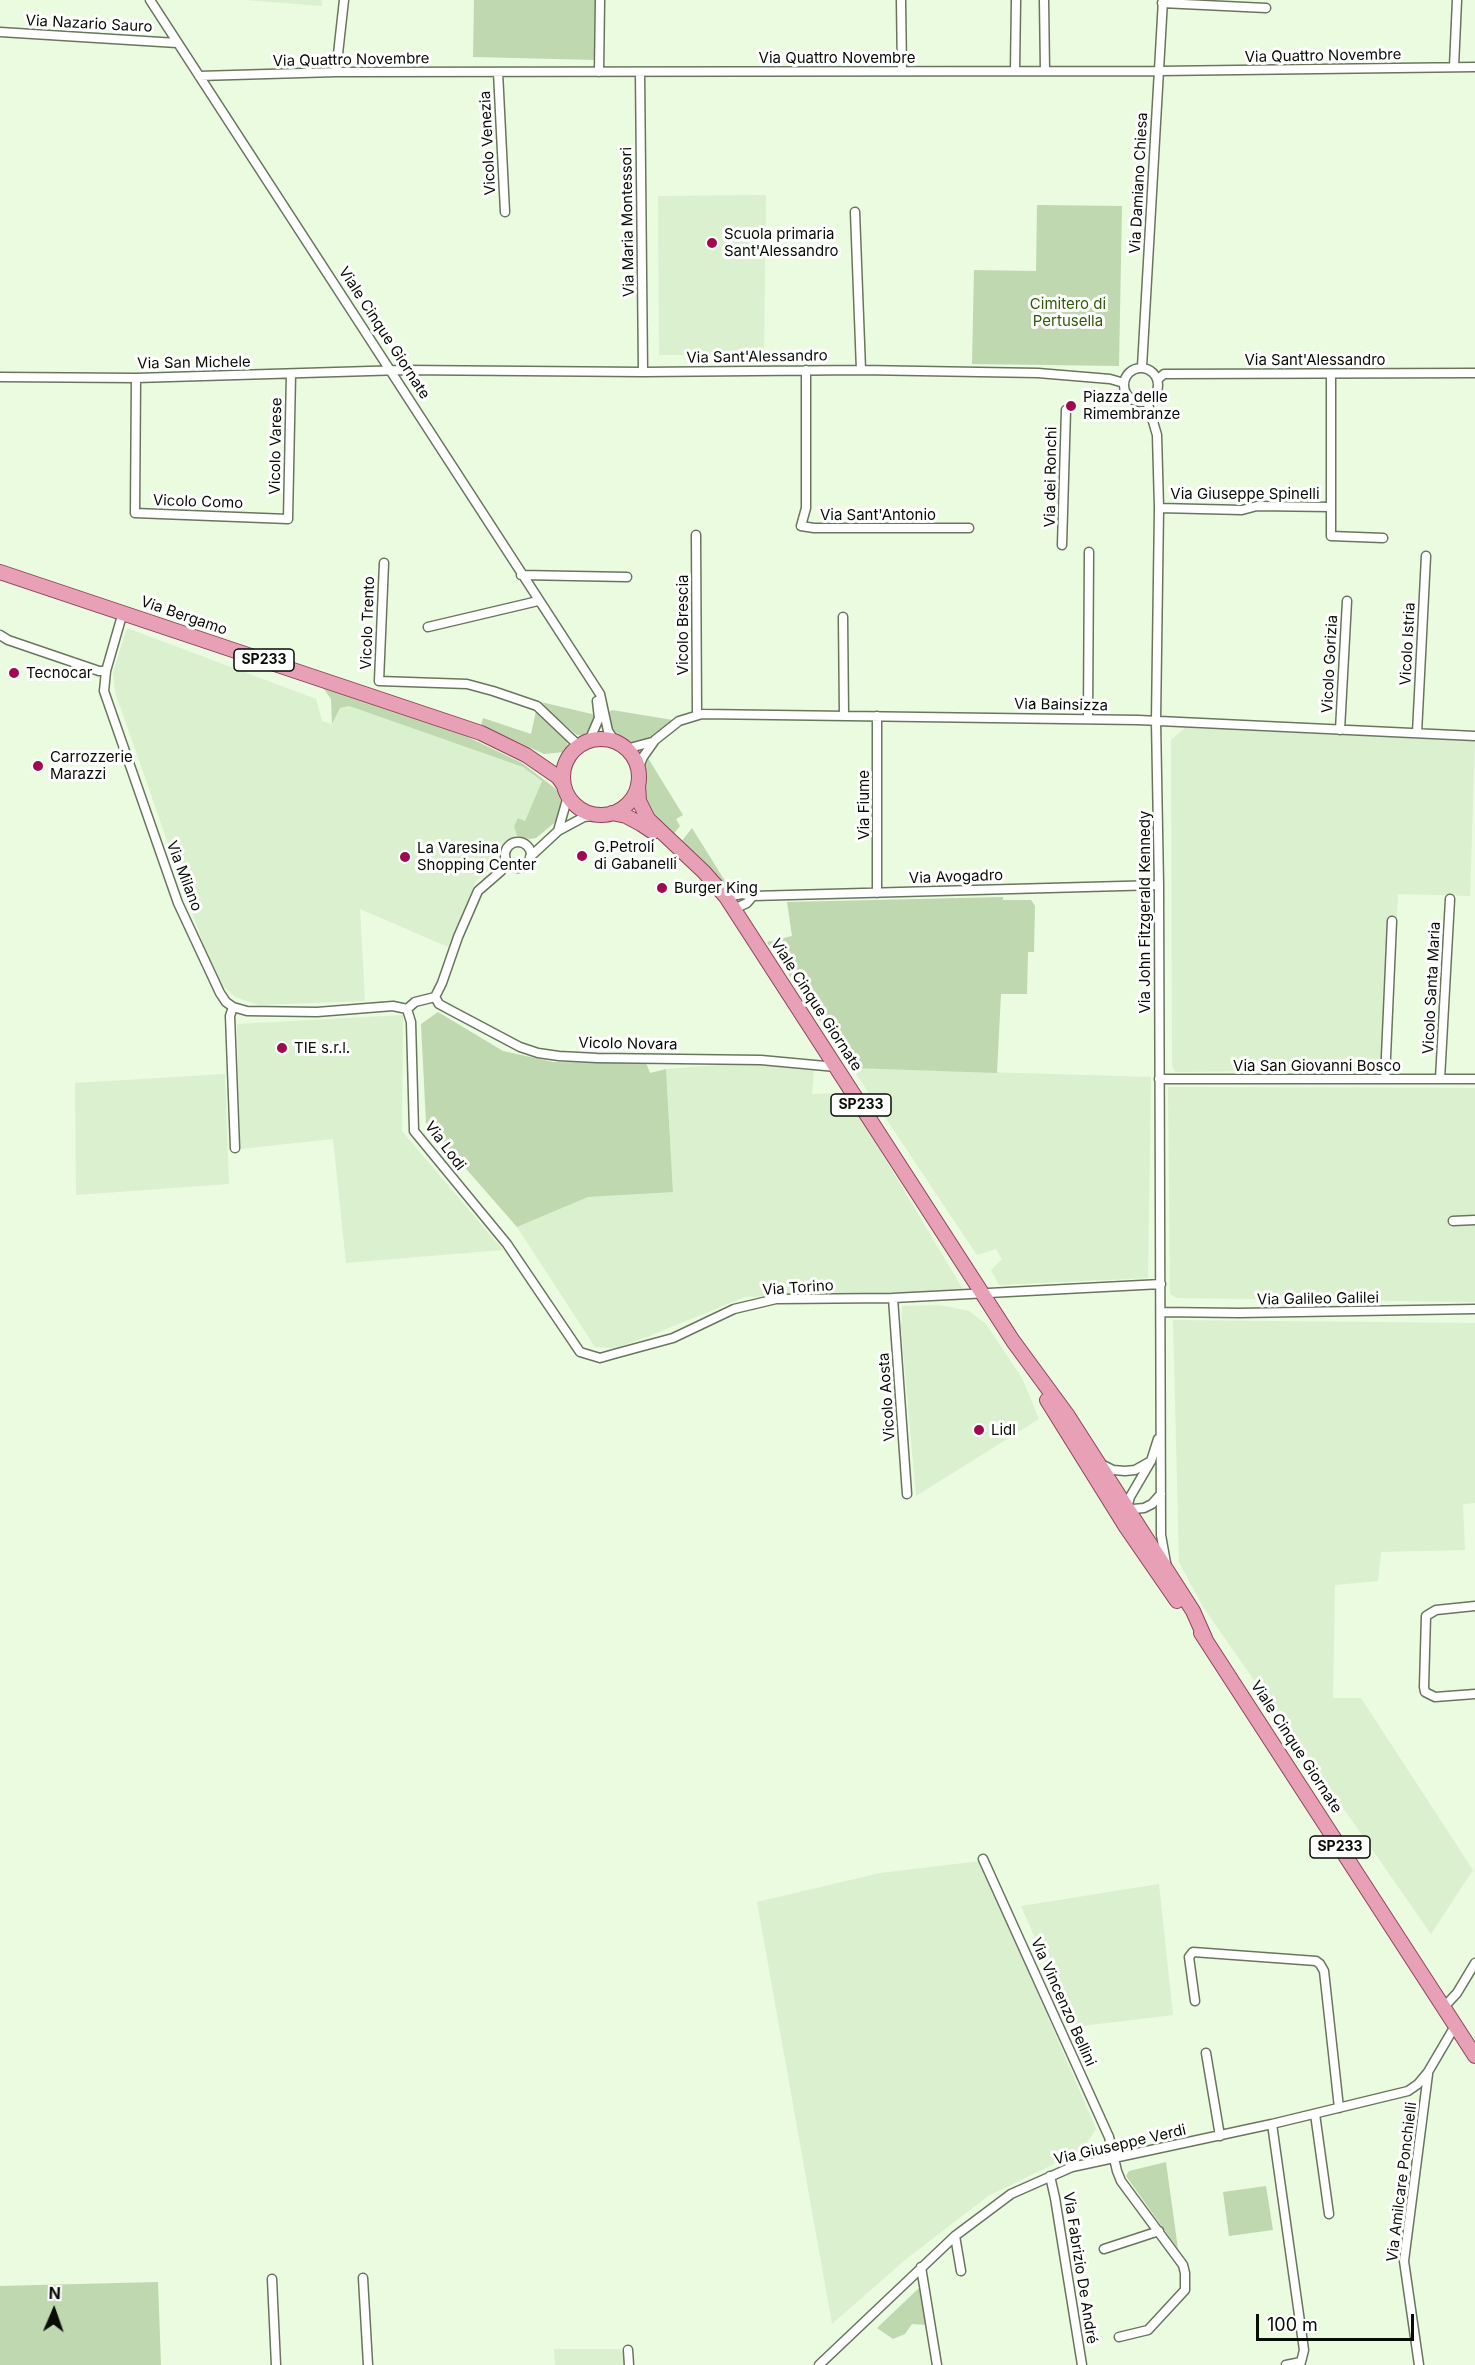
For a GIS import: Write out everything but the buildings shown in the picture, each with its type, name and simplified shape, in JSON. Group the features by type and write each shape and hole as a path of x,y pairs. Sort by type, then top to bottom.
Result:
{"main road":[{"name":"Via Bergamo","path":"0,572 481,733 526,755 558,777 566,790"},
{"name":"SP233","path":"581,746 598,740 621,746"},
{"name":"Via Bergamo","path":"526,755 550,760 562,758 581,746"},
{"path":"566,790 564,770 581,746"},
{"path":"621,746 638,769"},
{"name":"SP233","path":"638,769 638,784"},
{"path":"606,814 632,799 638,784"},
{"name":"Viale Cinque Giornate","path":"638,784 639,801 648,819 704,872 726,897 982,1293 1068,1416 1127,1507 1162,1572"},
{"name":"SP233","path":"566,790 582,810 606,814"},
{"name":"Viale Cinque Giornate","path":"606,814 626,816 641,824 704,872"},
{"name":"Viale Cinque Giornate","path":"1014,1341 1059,1422 1162,1572 1475,2056"}],"street":[{"name":"Viale Cinque Giornate","path":"150,0 600,694 608,731 621,746"},
{"path":"336,72 344,0"},
{"path":"599,72 600,0"},
{"path":"901,0 902,71"},
{"path":"1015,71 1016,0"},
{"path":"1044,0 1045,71"},
{"path":"1454,67 1457,0"},
{"path":"1163,2 1266,8"},
{"name":"Via Damiano Chiesa","path":"1142,367 1163,2"},
{"name":"Via Nazario Sauro","path":"0,32 177,43"},
{"name":"Via Quattro Novembre","path":"199,76 336,72 1159,71 1475,67"},
{"name":"Vicolo Venezia","path":"498,72 505,212"},
{"name":"Via Maria Montessori","path":"640,72 643,372"},
{"path":"855,212 861,369"},
{"path":"1142,367 1150,370 1158,379 1158,390 1147,401 1132,399 1125,390 1124,383 1129,373 1142,367"},
{"name":"Via Sant'Alessandro","path":"389,371 643,372 861,369 1038,373 1110,379 1124,383"},
{"name":"Via Sant'Antonio","path":"806,370 806,508 801,526 814,528 969,528"},
{"name":"Via San Michele","path":"0,377 136,378 389,371"},
{"name":"Via Sant'Alessandro","path":"1158,379 1164,374 1475,373"},
{"name":"Vicolo Varese","path":"288,519 291,374"},
{"path":"1331,374 1331,536 1383,538"},
{"name":"Vicolo Como","path":"136,378 135,513 288,519"},
{"name":"Via John Fitzgerald Kennedy","path":"1147,401 1157,435 1159,508 1156,721 1159,885 1162,1572"},
{"name":"Via dei Ronchi","path":"1062,545 1066,410"},
{"name":"Via Giuseppe Spinelli","path":"1159,508 1242,510 1257,506 1331,507"},
{"name":"Vicolo Brescia","path":"696,535 697,715"},
{"path":"1088,719 1089,552"},
{"name":"Vicolo Istria","path":"1417,733 1426,556"},
{"name":"Vicolo Trento","path":"384,563 379,681 467,684 494,691 537,706 581,746"},
{"path":"521,575 627,577"},
{"path":"428,627 538,601"},
{"name":"Vicolo Gorizia","path":"1340,730 1347,601"},
{"name":"Via Milano","path":"123,612 106,671 104,691 178,903 220,993 232,1008"},
{"path":"843,617 844,715"},
{"path":"0,635 8,640 106,671"},
{"name":"Viale Cinque Giornate","path":"581,746 599,718 591,683"},
{"name":"Via Bainsizza","path":"621,746 640,747 655,740 679,721 697,715 1088,719 1475,736"},
{"name":"Via Fiume","path":"877,716 878,893"},
{"name":"Via Bainsizza","path":"638,769 655,740"},
{"path":"558,831 566,790"},
{"path":"494,877 526,864 530,857 558,831 584,817 606,814"},
{"path":"235,1148 230,1016 232,1008 247,1011 303,1012 393,1006 407,1009 415,1002 435,997 478,891 501,871 510,844 546,841"},
{"path":"522,843 528,847 530,857"},
{"path":"506,858 513,866 520,867"},
{"name":"Via Avogadro","path":"726,897 742,894 753,896 1159,885"},
{"path":"734,909 747,903 753,896"},
{"name":"Vicolo Santa Maria","path":"1440,1079 1450,899"},
{"path":"1385,1079 1392,921"},
{"name":"Vicolo Novara","path":"435,997 439,1004 520,1047 538,1053 597,1058 761,1060 836,1067"},
{"name":"Via Lodi","path":"407,1009 411,1022 414,1131 507,1244 580,1352 590,1356"},
{"name":"Via San Giovanni Bosco","path":"1159,1079 1475,1079"},
{"path":"1453,1221 1475,1220"},
{"name":"Via Torino","path":"590,1356 600,1358 665,1340 734,1309 776,1299 893,1298 1161,1284"},
{"name":"Vicolo Aosta","path":"893,1298 907,1494"},
{"name":"Via Galileo Galilei","path":"1161,1312 1284,1313 1475,1309"},
{"path":"1059,1422 1072,1435 1120,1505 1144,1508 1152,1504 1161,1494"},
{"name":"Via John Fitzgerald Kennedy","path":"1127,1507 1130,1497 1151,1461 1162,1424"},
{"path":"1097,1461 1113,1470 1125,1471 1135,1470 1151,1461"},
{"path":"1475,1606 1436,1610 1426,1616 1424,1687 1425,1692 1436,1697 1475,1694"},
{"name":"Via Vincenzo Bellini","path":"983,1859 1104,2126 1121,2181 1183,2265 1185,2290 1148,2330 1119,2337"},
{"path":"1196,2001 1190,1957 1193,1952 1316,1961 1324,1971 1339,2108"},
{"path":"1444,2007 1457,1993 1475,1963"},
{"name":"Via Giuseppe Verdi","path":"819,2365 921,2266 955,2236 1011,2194 1072,2167 1220,2136 1408,2091 1418,2084 1428,2072 1455,2025"},
{"path":"1206,2053 1220,2136"},
{"name":"Via Amilcare Ponchielli","path":"1419,2365 1404,2261 1428,2072"},
{"path":"1315,2114 1329,2214"},
{"path":"1272,2124 1304,2350 1301,2362 1286,2365"},
{"name":"Via Fabrizio De André","path":"1050,2176 1082,2365"},
{"path":"1104,2249 1159,2231"},
{"path":"955,2236 961,2271"},
{"path":"921,2266 937,2365"},
{"path":"363,2278 368,2365"},
{"path":"272,2279 276,2365"},
{"path":"628,2350 629,2365"}],"shaded area":[{"path":"245,0 322,0 322,6"},
{"name":"Scuola primaria Sant'Alessandro","path":"766,195 764,355 659,355 658,196"},
{"path":"127,628 316,699 322,721 332,724 340,708 349,706 523,767 542,781 525,821 518,818 514,826 517,836 494,866 476,881 448,947 360,909 365,1001 259,1005 235,997 215,978 115,692 113,672"},
{"path":"1185,728 1475,741 1470,896 1398,894 1389,1070 1175,1072 1172,1066 1171,740"},
{"path":"403,1015 402,1131 503,1250 346,1263 333,1139 240,1149 237,1024"},
{"path":"745,1063 814,1070 812,1094 846,1093 964,1291 745,1297 615,1348 595,1347 517,1227 588,1197 673,1191 666,1069"},
{"path":"852,1068 1151,1077 1148,1278 999,1285 991,1270 1002,1259 996,1249 977,1255"},
{"path":"225,1074 229,1184 76,1195 75,1083"},
{"path":"1168,1087 1475,1088 1475,1302 1177,1298 1170,1294"},
{"path":"939,1305 969,1311 986,1324 1022,1378 1039,1419 916,1496 901,1328 902,1306"},
{"path":"1173,1320 1475,1323 1475,1503 1463,1504 1465,1550 1381,1552 1378,1581 1335,1585 1333,1698 1361,1698 1473,1870 1431,1934 1203,1607 1179,1562"},
{"path":"981,1861 1096,2129 1081,2151 988,2196 905,2260 832,2324 757,1902 880,1873"},
{"path":"1159,1884 1173,2015 1074,2027 1021,1906"},
{"path":"554,2349 621,2349 625,2365 555,2365"}],"green space":[{"path":"474,0 597,0 596,60 473,57"},
{"name":"Cimitero di Pertusella","path":"1037,205 1122,206 1119,366 972,364 974,270 1036,271"},
{"path":"321,685 445,726 522,763 556,789 561,801 558,820 536,838 517,836 514,826 518,818 525,821 542,781 523,767 349,706 340,708 332,724 331,699"},
{"path":"541,702 596,715 594,723 584,736 577,735 540,704"},
{"path":"612,710 673,720 642,743 629,744 620,739 610,727 608,713"},
{"path":"536,711 567,741 568,748 565,752 544,754 481,725 483,718 531,734"},
{"path":"648,758 683,815 676,819 680,826 673,835 647,806 644,789 645,766"},
{"path":"692,828 730,889 681,842"},
{"path":"1003,897 1003,900 1031,900 1035,906 1034,952 1028,952 1027,994 1001,994 997,1073 852,1068 767,942 792,936 787,902"},
{"path":"438,1012 503,1051 553,1062 646,1063 650,1073 666,1069 673,1192 588,1197 517,1227 426,1123 421,1024"},
{"path":"1166,2162 1178,2249 1126,2176 1129,2171"},
{"path":"1266,2186 1273,2230 1229,2236 1223,2192"},
{"path":"158,2282 161,2365 0,2365 0,2286"},
{"path":"920,2287 926,2325 912,2324 905,2334 893,2339 877,2328"}],"place":[{"name":"Scuola primaria Sant'Alessandro","path":"712,243"},
{"name":"Piazza delle Rimembranze","path":"1071,406"},
{"name":"Tecnocar","path":"14,673"},
{"name":"Carrozzerie Marazzi","path":"38,766"},
{"name":"G.Petroli di Gabanelli","path":"582,856"},
{"name":"La Varesina Shopping Center","path":"405,857"},
{"name":"Burger King","path":"662,888"},
{"name":"TIE s.r.l.","path":"282,1048"},
{"name":"Lidl","path":"979,1430"}]}
